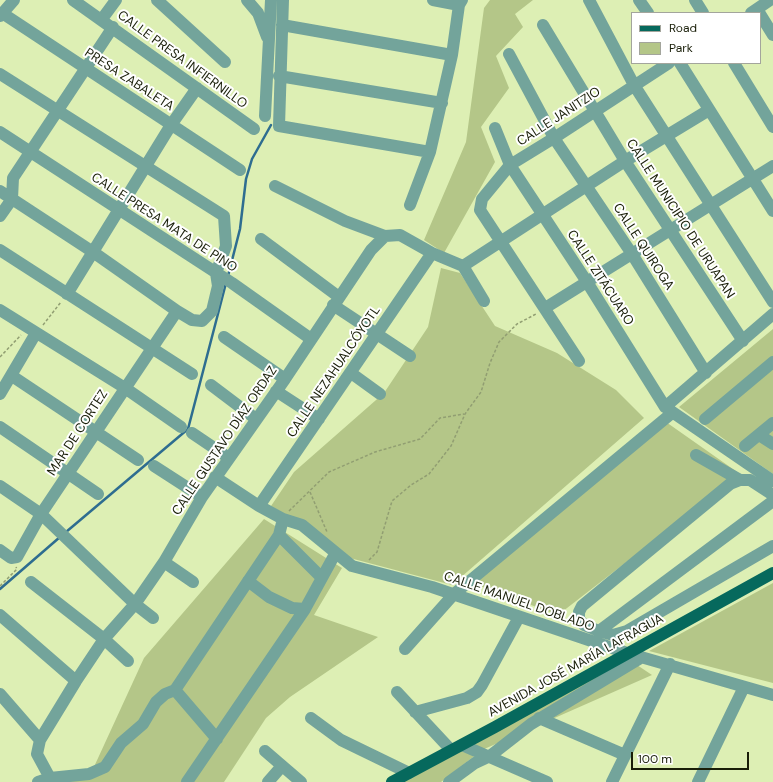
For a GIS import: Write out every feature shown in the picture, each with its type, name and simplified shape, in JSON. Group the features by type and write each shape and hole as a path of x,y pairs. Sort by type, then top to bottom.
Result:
{"main road":[{"name":"AVENIDA JOSÉ MARÍA LAFRAGUA","path":"392,782 773,573"}],"street":[{"path":"1,15 14,0"},
{"path":"102,19 116,0"},
{"path":"157,0 225,62"},
{"path":"246,0 258,13 268,40"},
{"path":"265,116 271,0"},
{"path":"283,0 279,76 279,126 430,152"},
{"path":"410,205 430,152 452,55 460,3 433,0"},
{"path":"588,0 634,85 773,302"},
{"path":"639,0 647,12"},
{"path":"695,0 702,12"},
{"name":"CALLE PRESA INFIERNILLO","path":"76,1 254,129"},
{"path":"756,10 769,3"},
{"name":"PRESA ZABALETA","path":"1,15 85,68 240,170"},
{"path":"761,17 773,35"},
{"path":"282,25 452,55"},
{"name":"CALLE MUNICIPIO DE URUAPAN","path":"543,25 625,161 742,341"},
{"path":"0,216 12,199 13,178 113,27"},
{"name":"CALLE QUIROGA","path":"509,54 554,138 632,254 706,373"},
{"name":"CALLE JANITZIO","path":"502,241 480,210 482,199 510,164 554,138 667,64"},
{"path":"681,64 754,178 773,211"},
{"path":"735,64 773,127"},
{"path":"0,74 224,216 226,246 223,278 218,286 212,311 202,321 192,320 93,252 0,191"},
{"path":"279,76 442,103"},
{"path":"67,294 145,166 197,88"},
{"path":"463,266 625,161 710,110"},
{"name":"CALLE ZITÁCUARO","path":"495,128 510,164 668,410"},
{"name":"CALLE PRESA MATA DE PINO","path":"0,132 223,278 311,339"},
{"path":"545,308 773,166"},
{"path":"275,186 345,221 385,236 400,235 432,253 463,266 484,300"},
{"name":"CALLE GUSTAVO DÍAZ ORDAZ","path":"40,740 76,681 104,640 136,604 164,562 215,477 285,379 371,250 385,236"},
{"path":"261,239 336,301 410,356"},
{"path":"502,241 579,361"},
{"path":"0,250 192,374"},
{"name":"CALLE NEZAHUALCÓYOTL","path":"259,506 432,253"},
{"path":"0,310 125,388 181,427"},
{"name":"MAR DE CORTEZ","path":"11,558 17,557 41,514 177,311"},
{"path":"405,649 454,594 668,410 706,373 773,314"},
{"path":"0,394 12,376 32,331"},
{"path":"224,337 285,379"},
{"path":"705,419 773,362"},
{"path":"350,372 380,394"},
{"path":"12,376 138,460"},
{"path":"211,385 256,419"},
{"path":"276,391 319,419"},
{"path":"668,410 773,481"},
{"path":"745,446 773,423"},
{"path":"0,426 98,494"},
{"path":"192,433 229,458"},
{"path":"759,435 773,444"},
{"path":"696,455 740,480"},
{"path":"154,466 202,497"},
{"name":"CALLE MANUEL DOBLADO","path":"215,477 259,506 283,519 302,525 352,566 454,594 627,654 670,664 773,695"},
{"path":"773,495 750,480 740,480 730,484 582,606 579,612 579,619 584,625 613,635 628,631 773,546"},
{"path":"0,486 41,514 136,604 153,618"},
{"path":"585,640 596,630 773,501"},
{"path":"0,694 40,740 37,754 44,780 90,774 105,767 122,743 143,724 156,702 165,694 175,690 279,535 283,519"},
{"path":"279,535 321,577"},
{"path":"0,550 11,558"},
{"path":"187,782 305,609 332,551"},
{"path":"164,562 194,582"},
{"path":"31,582 128,661"},
{"path":"248,582 269,597 292,608 305,609"},
{"path":"0,615 76,681"},
{"path":"415,712 467,698 477,692 519,617"},
{"name":"AVENIDA JOSÉ MARÍA LAFRAGUA","path":"449,782 475,763 490,756 539,718 642,657"},
{"path":"612,782 670,664"},
{"path":"698,782 744,687"},
{"path":"175,690 217,739"},
{"path":"397,692 415,712 456,748 490,756 547,782"},
{"path":"311,718 341,740 409,773"},
{"path":"539,718 625,755"},
{"path":"265,751 301,782"},
{"path":"268,782 282,766"}],"path":[{"path":"0,357 32,331 67,294"},
{"path":"361,569 377,552 392,501 411,484 429,474 451,446 465,414 481,392 490,363 499,342 517,324 545,308"},
{"path":"283,519 296,503 310,492 329,472 375,452 420,440 440,418 465,414"},
{"path":"310,492 327,531 332,551"},
{"path":"0,586 17,570 11,558"}],"green space":[{"path":"490,0 533,0 515,14 523,27 496,56 509,88 481,127 495,162 444,253 424,240 466,142 484,8"},
{"path":"441,268 460,273 495,326 557,353 616,390 644,418 452,585 346,557 271,506 294,472 384,393 428,327"},
{"path":"773,329 773,474 679,407"},
{"path":"666,422 740,474 558,615 472,583"},
{"path":"264,519 342,568 314,615 378,637 290,697 266,718 224,782 63,782 93,769 144,658"},
{"path":"773,583 773,683 649,651"},
{"path":"625,657 652,675 482,750 441,782 399,782"}],"waterway":[{"path":"228,276 240,229 246,179 252,159 271,125"},
{"path":"66,532 188,429 226,283"},
{"path":"0,589 60,537"}]}
